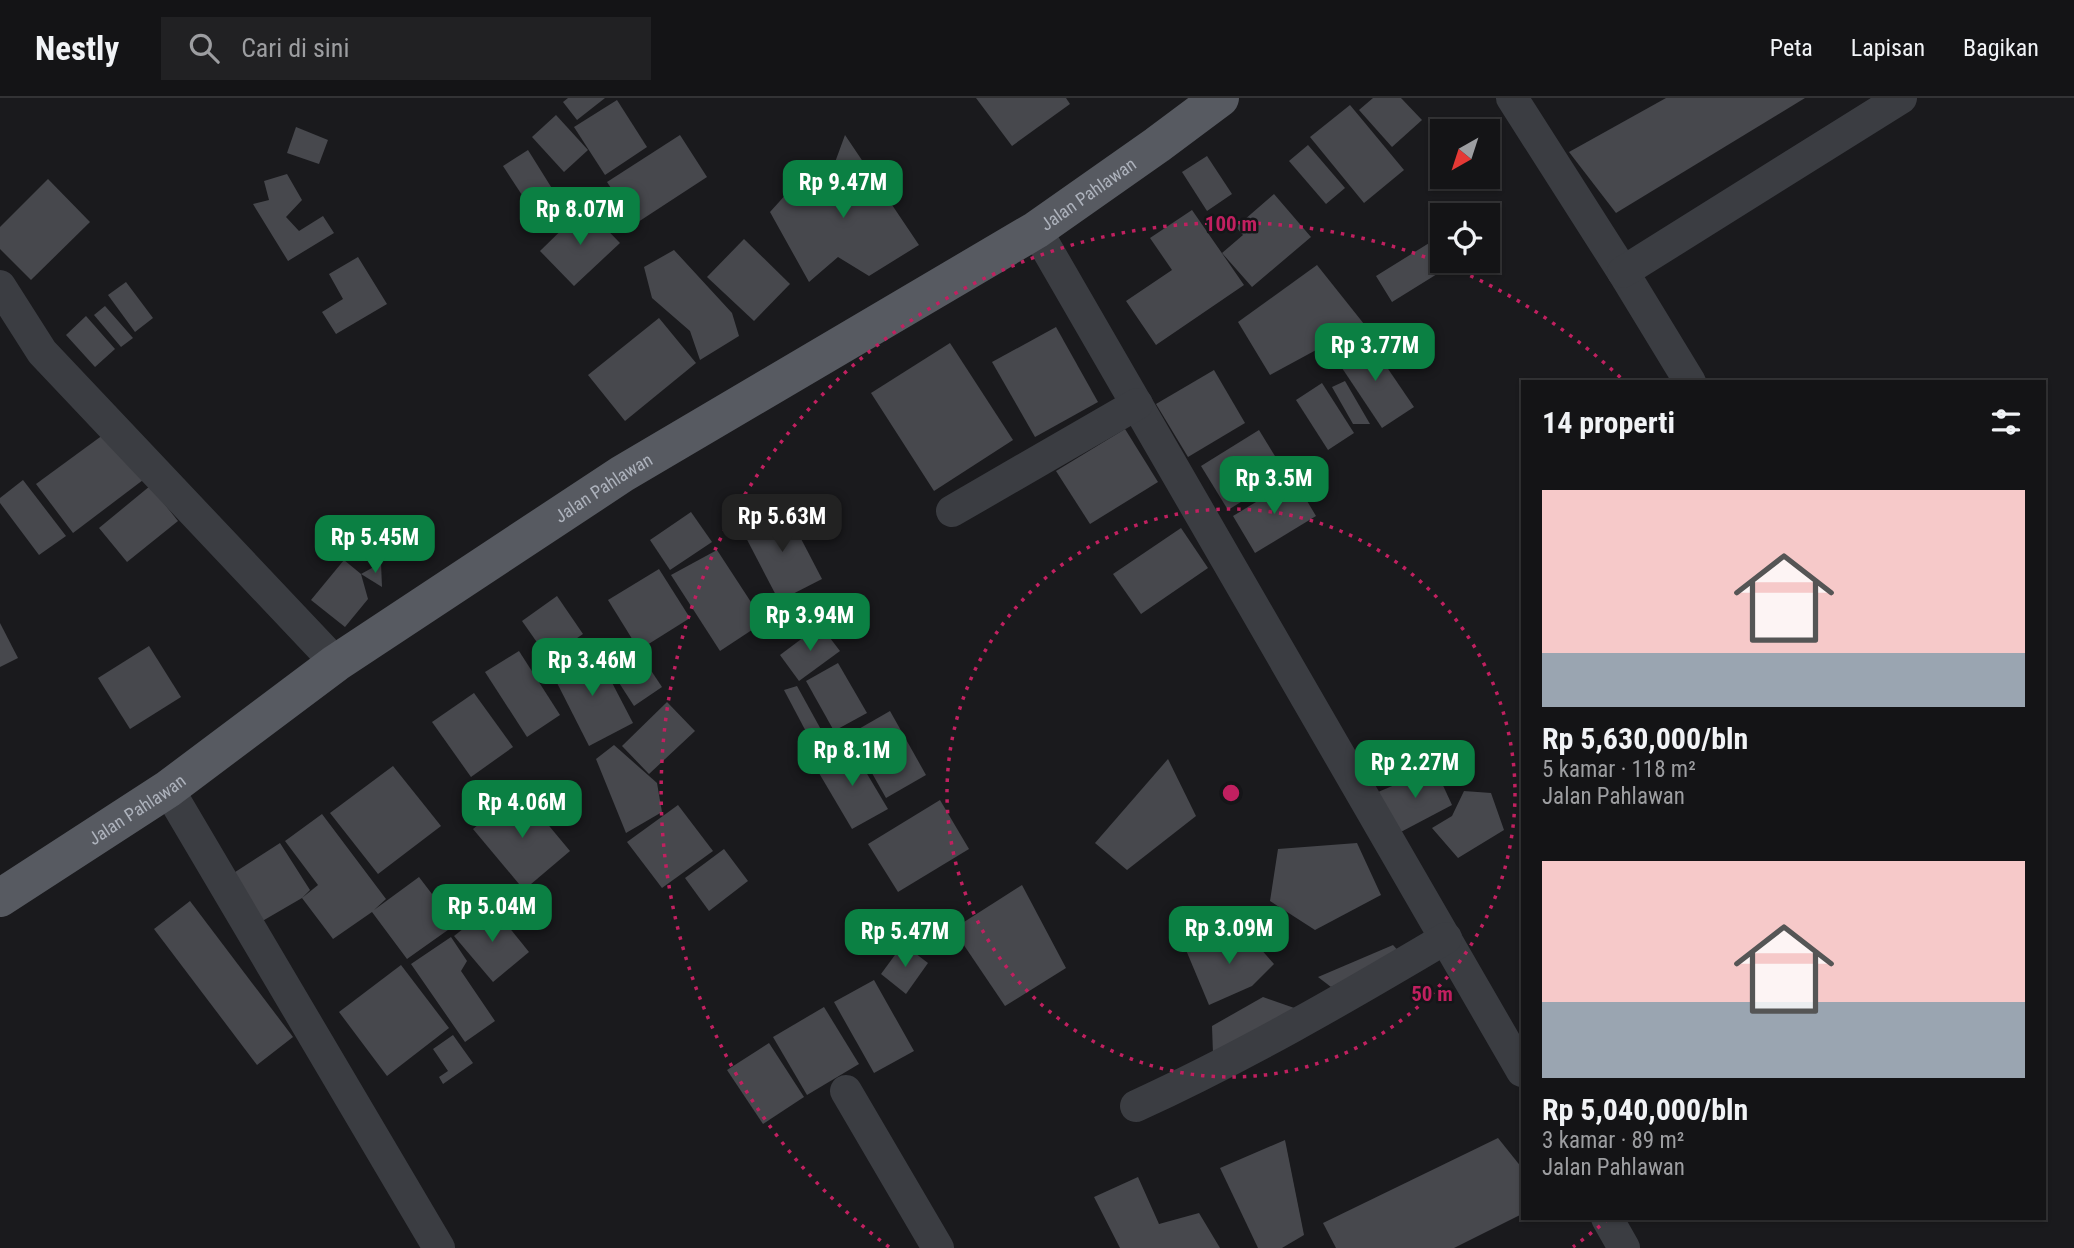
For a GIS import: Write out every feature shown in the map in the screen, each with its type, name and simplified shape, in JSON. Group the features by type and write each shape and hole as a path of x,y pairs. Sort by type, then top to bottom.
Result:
{"main road":[{"name":"Jalan Pahlawan","path":"0,898 168,789 336,663 622,474 1036,230 1220,98"}],"street":[{"path":"1512,98 1689,380"},
{"path":"1623,272 1901,98"},
{"path":"1036,230 1521,1069"},
{"path":"0,286 42,352 336,663"},
{"path":"952,511 1137,404"},
{"path":"168,789 439,1248"},
{"path":"1136,1106 1191,1081 1446,938"},
{"path":"846,1091 938,1248"}],"building":[{"path":"568,98 605,98 577,120 563,102"},
{"path":"976,98 1066,98 1070,104 1012,146"},
{"path":"1373,98 1401,98 1422,120 1392,147 1359,110"},
{"path":"1666,98 1805,98 1616,213 1569,152"},
{"path":"617,100 647,147 605,175 574,127"},
{"path":"1350,105 1404,170 1364,203 1310,137"},
{"path":"556,115 588,150 564,172 532,137"},
{"path":"296,127 328,140 319,164 287,153"},
{"path":"680,135 707,177 635,224 607,182"},
{"path":"845,135 919,245 869,276 838,257 809,282 770,212 798,181 823,186 830,176"},
{"path":"1308,145 1345,188 1326,204 1289,161"},
{"path":"528,150 563,206 539,221 503,166"},
{"path":"1207,156 1232,194 1207,211 1182,172"},
{"path":"287,174 302,200 286,217 299,231 323,216 334,233 288,261 253,204 269,200 264,181"},
{"path":"48,179 90,222 31,280 0,249 0,227"},
{"path":"1274,194 1311,237 1252,287 1222,253 1243,235 1236,227"},
{"path":"585,207 620,243 574,286 540,251"},
{"path":"1192,210 1244,285 1156,345 1126,301 1172,270 1150,238"},
{"path":"744,239 790,284 754,321 707,277"},
{"path":"1430,242 1430,273 1439,273 1392,302 1376,276"},
{"path":"674,250 732,313 739,336 700,360 690,331 652,298 644,267"},
{"path":"358,257 387,304 336,334 322,312 343,299 329,274"},
{"path":"1317,265 1364,324 1270,375 1238,322"},
{"path":"126,282 153,318 135,332 108,295"},
{"path":"105,306 133,338 121,347 94,315"},
{"path":"86,316 115,349 95,367 66,335"},
{"path":"659,318 696,363 625,421 588,375"},
{"path":"1056,327 1098,402 1035,437 992,362"},
{"path":"1367,338 1414,407 1382,428 1336,359"},
{"path":"950,343 1013,440 934,491 871,393"},
{"path":"1214,370 1245,423 1188,457 1156,404"},
{"path":"1345,381 1370,424 1353,424 1332,387"},
{"path":"1322,383 1354,433 1328,450 1296,400"},
{"path":"1125,429 1158,482 1090,524 1056,471"},
{"path":"1259,430 1286,474 1228,510 1201,466"},
{"path":"107,432 143,480 73,533 36,484"},
{"path":"1294,479 1316,516 1255,553 1233,516"},
{"path":"23,480 66,536 39,555 0,503 0,498"},
{"path":"150,486 178,521 127,562 99,528"},
{"path":"785,508 822,579 779,601 742,530"},
{"path":"691,512 712,542 670,570 650,540"},
{"path":"1181,528 1208,568 1141,614 1113,574"},
{"path":"717,550 764,622 720,651 671,575"},
{"path":"344,560 361,574 368,599 345,627 311,600"},
{"path":"381,563 382,587 361,574"},
{"path":"659,569 690,618 639,650 608,600"},
{"path":"557,596 583,634 548,658 522,621"},
{"path":"0,623 18,658 0,667"},
{"path":"820,625 840,651 799,681 780,655"},
{"path":"149,646 181,697 130,729 98,678"},
{"path":"595,650 633,723 589,746 552,673"},
{"path":"519,651 560,715 527,737 485,672"},
{"path":"642,657 662,687 634,706 614,675"},
{"path":"838,663 867,713 834,731 806,681"},
{"path":"797,686 824,735 811,741 784,690"},
{"path":"474,693 513,747 471,777 432,722"},
{"path":"667,702 695,731 649,774 622,746"},
{"path":"890,711 926,775 886,798 850,734"},
{"path":"614,745 657,783 662,812 626,833 596,759"},
{"path":"851,747 888,809 852,829 816,768"},
{"path":"1168,759 1196,816 1127,870 1095,843"},
{"path":"393,766 441,826 378,874 330,813"},
{"path":"1435,768 1452,805 1397,834 1378,792"},
{"path":"520,791 570,851 524,890 473,829"},
{"path":"1464,791 1491,793 1504,830 1458,858 1432,828 1452,816"},
{"path":"940,800 969,849 898,892 868,844"},
{"path":"678,805 713,851 662,888 627,842"},
{"path":"322,814 386,899 374,910 419,877 432,894 439,889 462,920 407,959 372,912 333,939 302,898 318,885 285,841"},
{"path":"280,843 310,890 302,898 259,923 229,876"},
{"path":"1357,843 1381,895 1315,930 1270,901 1278,849"},
{"path":"724,849 748,881 709,911 685,878"},
{"path":"1022,885 1066,968 1005,1006 953,929"},
{"path":"190,901 293,1037 257,1065 154,929"},
{"path":"492,906 529,952 493,982 454,936"},
{"path":"1245,931 1274,964 1252,986 1209,1005 1186,950"},
{"path":"451,937 467,961 461,971 495,1021 465,1042 411,964"},
{"path":"903,944 928,963 906,994 881,974"},
{"path":"1393,945 1402,955 1331,987 1318,977"},
{"path":"401,965 449,1028 387,1076 339,1012"},
{"path":"874,980 914,1051 874,1073 834,1002"},
{"path":"1263,997 1300,1010 1213,1054 1212,1026"},
{"path":"824,1007 859,1064 807,1095 773,1037"},
{"path":"453,1035 473,1063 443,1084 439,1077 448,1071 433,1049"},
{"path":"769,1043 804,1097 763,1124 727,1070"},
{"path":"1498,1138 1521,1167 1521,1214 1454,1248 1336,1248 1323,1223"},
{"path":"1285,1140 1304,1235 1282,1248 1258,1248 1220,1168"},
{"path":"1138,1177 1159,1224 1199,1213 1220,1248 1120,1248 1094,1197"}]}
